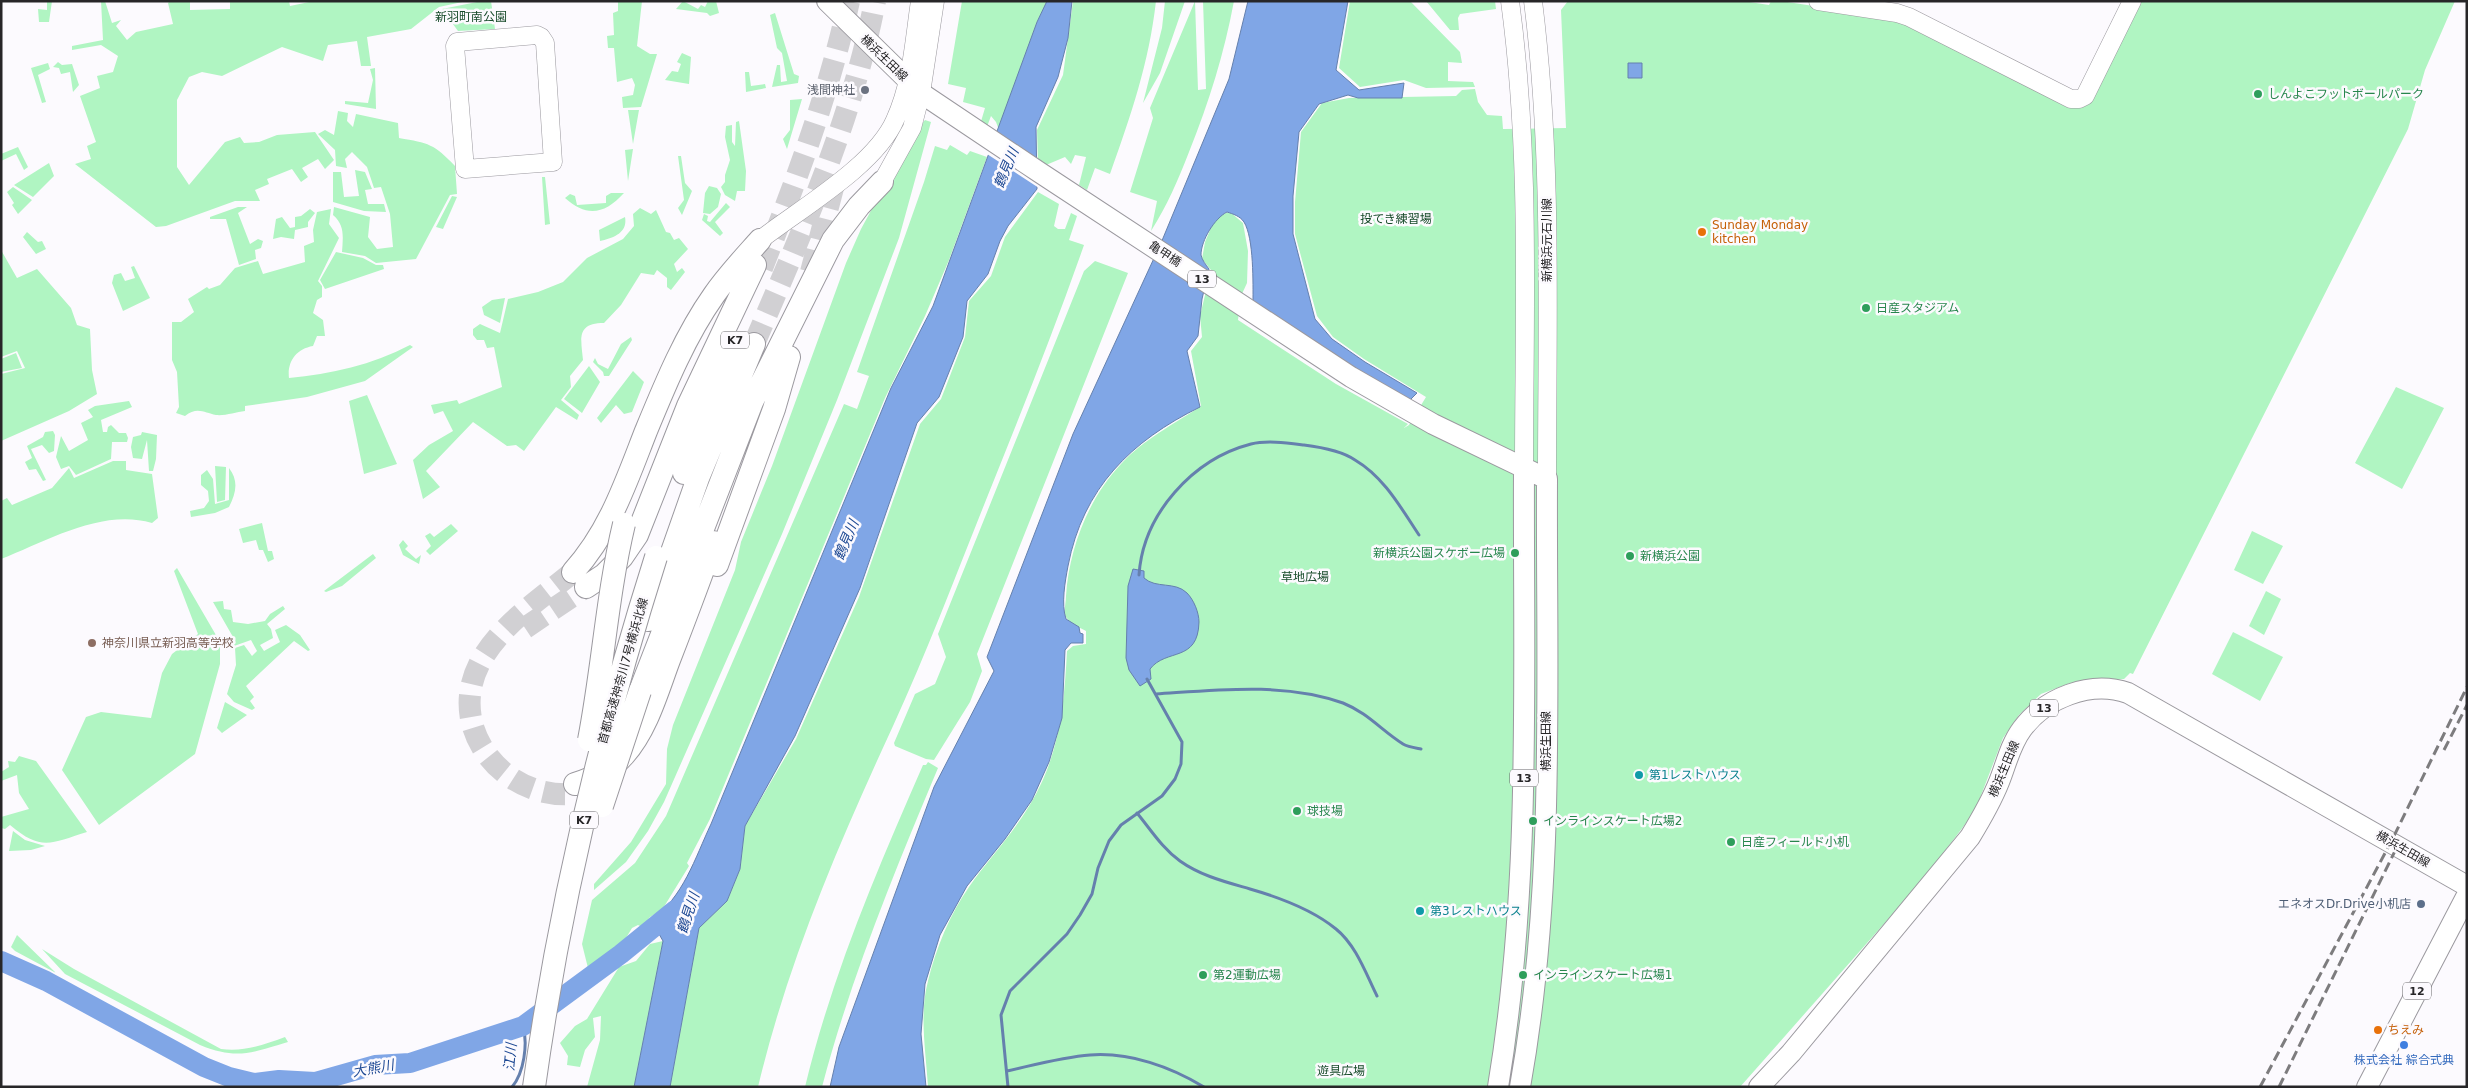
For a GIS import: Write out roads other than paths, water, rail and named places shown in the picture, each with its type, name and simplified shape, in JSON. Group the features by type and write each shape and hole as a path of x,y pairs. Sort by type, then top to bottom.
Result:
{"highway":[{"path":"552,988 634,689 735,440 833,240 859,206 882,182"},
{"path":"552,988 566,862 595,710 612,580 633,491 694,328 713,296 760,240"},
{"name":"首都高速神奈川7号横浜北線","path":"534,1087 572,870 601,750 656,557 690,456 759,267 688,406 636,535 622,557 604,574 579,580 611,518 650,422 694,328"},
{"path":"787,332 733,490 647,718 632,744 614,766 575,789 592,790 620,775 640,752 655,726 760,448 789,357"},
{"name":"首都高速神奈川7号横浜北線","path":"634,689 675,538 754,344"},
{"name":"首都高速神奈川7号横浜北線","path":"540,1087 552,988"}],"main road":[{"name":"横浜生田線","path":"827,1 914,87 945,108"},
{"name":"亀甲橋","path":"945,108 1351,377 1465,440 1524,469"},
{"name":"横浜生田線","path":"1498,1087 1512,992 1521,859 1524,776 1524,469"},
{"name":"13","path":"1524,469 1547,479"},
{"name":"横浜生田線","path":"1520,1087 1535,990 1543,859 1547,479"},
{"name":"横浜生田線","path":"1759,1087 1791,1053 1970,837 1988,808 2012,747 2021,730 2032,717 2047,705 2080,691 2118,690 2128,693 2467,886"},
{"name":"12","path":"2367,1087 2467,895"}],"street":[{"path":"882,182 906,141 914,87 920,1"},
{"path":"760,240 855,170 877,148 914,87 935,1"},
{"name":"新横浜元石川線","path":"1510,1 1519,81 1524,182 1524,469"},
{"name":"新横浜元石川線","path":"1533,1 1542,79 1548,181 1547,479"},
{"path":"1818,1 1896,13 1910,17 2071,99 2079,99 2085,96 2132,1"},
{"path":"537,35 542,37 545,43 554,162 466,169 455,46 457,42 537,35"}],"water":[{"name":"鶴見川","path":"1047,1 1072,1 1068,38 1058,77 1036,127 1037,189 1008,226 1000,241 988,274 967,301 963,337 939,397 917,423 860,588 795,736 745,826 740,869 727,901 699,928 670,1087 634,1087 663,941 651,920 662,911 680,889 711,824 891,388 933,306 1037,22"},
{"path":"1248,1 1348,1 1336,70 1359,90 1404,83 1402,98 1358,98 1348,95 1319,104 1299,132 1293,196 1293,234 1315,319 1332,339 1365,362 1417,393 1409,401 1359,373 1253,303 1252,261 1247,229 1242,220 1227,212 1218,219 1203,243 1201,255 1209,269 1202,299 1198,336 1187,351 1200,407 1152,435 1132,452 1098,490 1085,513 1075,538 1068,566 1064,600 1066,619 1079,627 1080,633 1083,634 1083,643 1071,643 1065,650 1062,718 1049,762 1032,800 1005,839 967,886 940,935 925,984 921,1034 926,1087 830,1087 839,1047 934,787 994,671 987,657 1073,434 1161,243 1229,79"},
{"path":"1628,63 1642,63 1642,78 1628,78"},
{"path":"1133,569 1144,571 1144,578 1149,581 1177,587 1187,593 1196,607 1199,622 1193,644 1180,653 1157,663 1150,669 1151,679 1140,686 1129,670 1126,658 1128,586"}],"waterway":[{"path":"1139,575 1143,552 1150,531 1161,511 1175,492 1191,476 1210,462 1230,451 1257,443 1278,442 1310,446 1331,450 1350,457 1375,475 1383,484 1419,535"},
{"path":"1008,1087 1001,1015 1010,991 1067,934 1092,894 1098,868 1109,841 1121,825 1162,796 1175,779 1181,764 1182,742 1147,679"},
{"path":"1156,694 1251,689 1298,692 1321,696 1352,707 1403,744 1421,749"},
{"path":"1137,813 1168,850 1180,861 1196,871 1272,896 1295,905 1327,922 1343,936 1355,951 1377,996"},
{"name":"大熊川","path":"1,961 46,981 204,1067 229,1077 254,1083 279,1080 315,1082 375,1065 410,1063 523,1026 621,954 675,910"},
{"name":"江川","path":"512,1087 524,1058 525,1041 523,1026"},
{"path":"1007,1071 1090,1055 1120,1056 1164,1067 1204,1087"}],"tunnel":[{"path":"762,268 822,103 849,1"},
{"path":"754,344 824,176 853,89 875,1"},
{"path":"811,272 834,184"},
{"path":"573,572 524,612 491,646 482,659 472,684 470,709 475,733 486,754 503,772 524,785 548,793 574,794"},
{"path":"525,628 586,587"}],"railway":[{"path":"2260,1087 2391,842 2467,687"},
{"path":"2444,750 2467,705"},
{"path":"2279,1087 2396,849"}],"place":[{"name":"浅間神社","path":"865,90"},
{"name":"しんよこフットボールパーク","path":"2258,94"},
{"name":"Sunday Monday kitchen","path":"1702,232"},
{"name":"日産スタジアム","path":"1866,308"},
{"name":"新横浜公園スケボー広場","path":"1515,553"},
{"name":"新横浜公園","path":"1630,556"},
{"name":"神奈川県立新羽高等学校","path":"92,643"},
{"name":"第1レストハウス","path":"1639,775"},
{"name":"球技場","path":"1297,811"},
{"name":"インラインスケート広場2","path":"1533,821"},
{"name":"日産フィールド小机","path":"1731,842"},
{"name":"エネオスDr.Drive小机店","path":"2421,904"},
{"name":"第3レストハウス","path":"1420,911"},
{"name":"第2運動広場","path":"1203,975"},
{"name":"インラインスケート広場1","path":"1523,975"},
{"name":"ちえみ","path":"2378,1030"},
{"name":"株式会社 綜合式典","path":"2404,1045"}],"park label":[{"name":"新羽町南公園","path":"471,17"},
{"name":"投てき練習場","path":"1396,219"},
{"name":"草地広場","path":"1305,577"},
{"name":"遊具広場","path":"1341,1071"}]}
